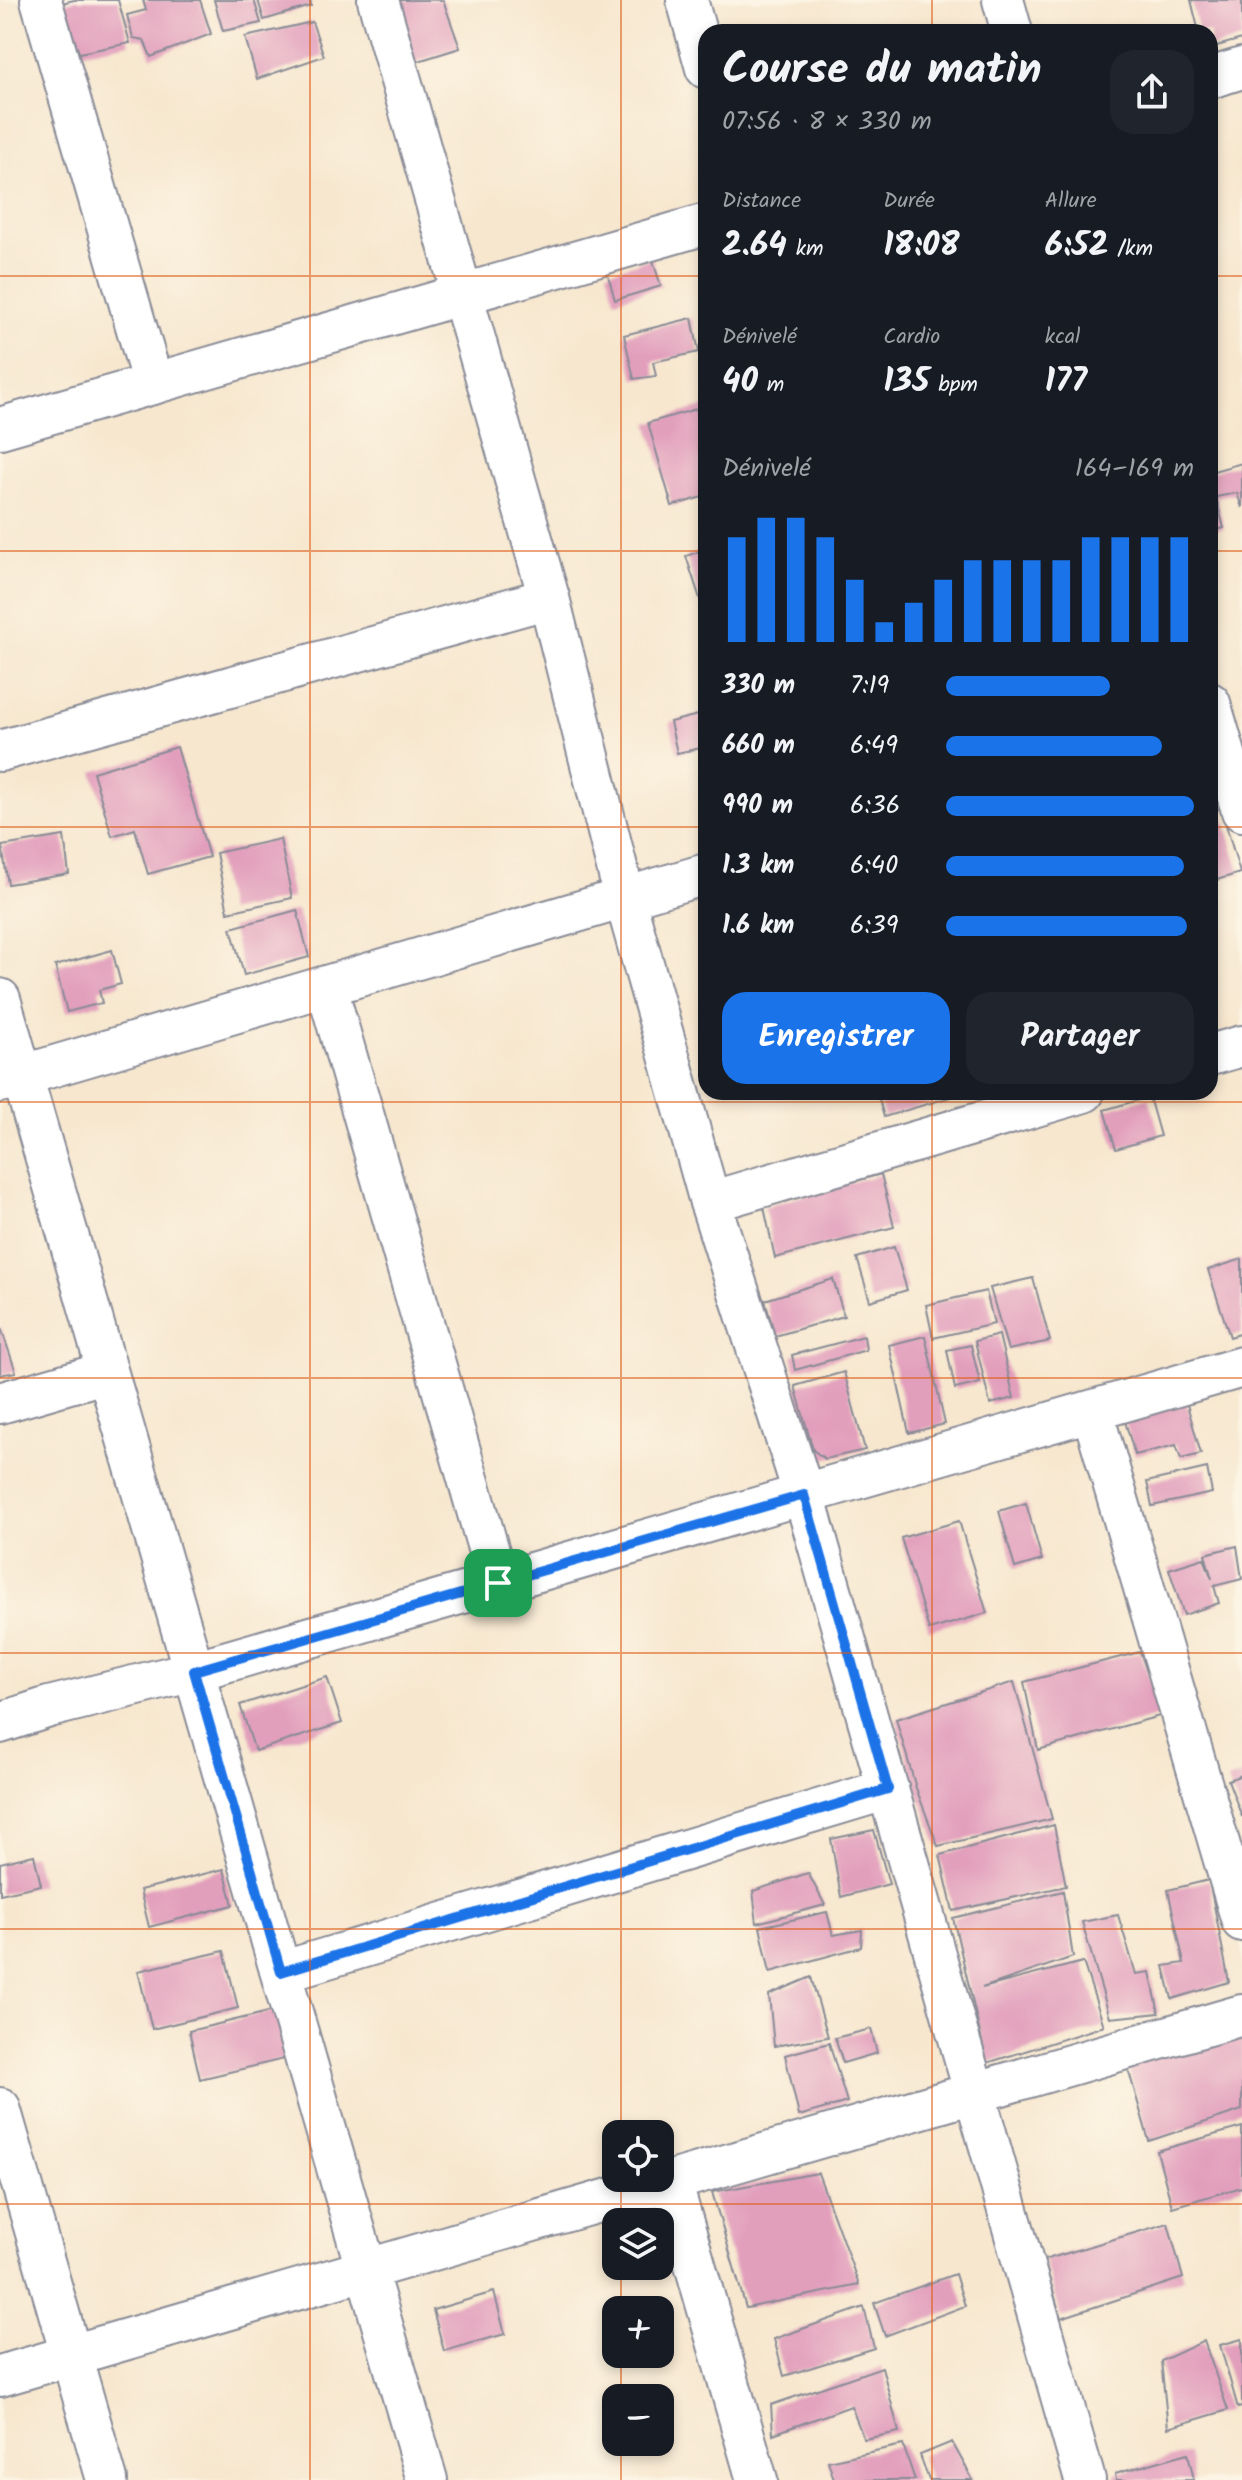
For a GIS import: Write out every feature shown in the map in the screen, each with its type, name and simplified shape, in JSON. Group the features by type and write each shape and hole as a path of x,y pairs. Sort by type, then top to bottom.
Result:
{"street":[{"path":"41,0 153,384"},
{"path":"378,0 549,598 625,899 710,1202 804,1495 1085,2480"},
{"path":"687,0 698,39"},
{"path":"1003,0 1010,24"},
{"path":"1218,76 1242,68"},
{"path":"0,428 698,226"},
{"path":"0,751 549,598"},
{"path":"1219,712 1242,811"},
{"path":"11,1079 698,876"},
{"path":"327,988 498,1583"},
{"path":"0,999 11,1079 107,1372 427,2480"},
{"path":"1218,1053 1242,1046"},
{"path":"710,1202 1057,1100"},
{"path":"0,1723 49,1707 194,1671 1242,1367"},
{"path":"0,1403 107,1372"},
{"path":"1092,1411 1242,1921"},
{"path":"281,1972 888,1789"},
{"path":"674,2180 1242,2015"},
{"path":"0,2108 107,2480"},
{"path":"674,2191 757,2480"},
{"path":"0,2376 633,2192"}],"building":[{"path":"118,0 130,43 79,53 62,3"},
{"path":"143,0 200,0 211,34 151,57 144,40 133,38 127,15 146,10"},
{"path":"214,0 254,0 261,23 223,31"},
{"path":"258,0 310,0 311,6 264,20"},
{"path":"397,0 443,0 460,48 412,63"},
{"path":"1191,0 1242,0 1242,39 1218,46 1218,24 1197,24"},
{"path":"312,22 324,56 257,79 245,37"},
{"path":"652,258 661,286 615,300 607,272"},
{"path":"692,318 698,352 653,362 656,376 634,379 624,335"},
{"path":"698,408 698,498 672,506 648,423"},
{"path":"1242,463 1242,508 1237,493 1218,497 1218,470"},
{"path":"1218,505 1224,528 1218,530"},
{"path":"698,552 698,593 686,556"},
{"path":"698,715 698,749 677,753 670,722"},
{"path":"177,747 209,857 148,874 135,829 112,836 93,772"},
{"path":"1221,808 1240,873 1218,880 1218,809"},
{"path":"64,836 69,874 8,884 2,846"},
{"path":"280,839 292,898 228,912 216,853"},
{"path":"297,910 309,957 244,975 231,928"},
{"path":"112,950 121,984 99,990 102,1003 67,1012 55,966"},
{"path":"879,1100 941,1100 884,1117"},
{"path":"1150,1100 1160,1136 1116,1149 1104,1110"},
{"path":"881,1174 894,1227 775,1258 764,1207"},
{"path":"894,1247 907,1290 870,1301 857,1258"},
{"path":"1242,1259 1242,1333 1230,1337 1208,1270"},
{"path":"1033,1278 1050,1341 1008,1350 990,1288"},
{"path":"833,1279 844,1316 775,1336 765,1300"},
{"path":"986,1291 994,1324 933,1338 926,1305"},
{"path":"0,1325 16,1372 0,1375"},
{"path":"999,1335 1014,1398 990,1404 975,1341"},
{"path":"864,1336 866,1350 795,1370 792,1355"},
{"path":"925,1336 945,1424 909,1433 889,1345"},
{"path":"971,1345 980,1383 955,1389 947,1350"},
{"path":"844,1372 865,1450 825,1459 813,1450 795,1386"},
{"path":"1186,1401 1201,1454 1181,1459 1176,1445 1135,1455 1124,1418"},
{"path":"1207,1468 1212,1493 1152,1506 1147,1482"},
{"path":"1026,1503 1042,1560 1015,1568 999,1511"},
{"path":"959,1521 987,1613 929,1630 901,1538"},
{"path":"1237,1546 1242,1579 1214,1586 1219,1603 1184,1615 1169,1569 1204,1558 1212,1579 1205,1554"},
{"path":"1140,1652 1163,1715 1038,1750 1024,1682"},
{"path":"327,1677 342,1723 255,1751 240,1705"},
{"path":"1014,1682 1052,1819 938,1846 916,1788 896,1719"},
{"path":"1242,1775 1242,1817 1228,1780"},
{"path":"1054,1825 1066,1886 953,1911 940,1855"},
{"path":"874,1830 889,1884 841,1897 831,1839"},
{"path":"34,1855 41,1885 0,1894 0,1863"},
{"path":"224,1869 233,1905 149,1927 140,1890"},
{"path":"808,1873 825,1905 757,1923 753,1891"},
{"path":"1209,1880 1229,1982 1172,1999 1164,1966 1184,1963 1168,1890"},
{"path":"1063,1891 1073,1957 982,1988 1083,1962 1104,2026 987,2063 953,1918"},
{"path":"827,1912 833,1935 862,1930 861,1947 770,1972 760,1927"},
{"path":"1118,1915 1136,1974 1150,1972 1159,2013 1110,2018 1082,1922"},
{"path":"224,1951 238,2008 152,2029 138,1971"},
{"path":"811,1977 828,2037 774,2046 769,1995"},
{"path":"277,2010 288,2058 200,2079 189,2031"},
{"path":"871,2029 877,2053 843,2063 835,2038"},
{"path":"1242,2034 1242,2110 1149,2141 1127,2065"},
{"path":"829,2043 847,2102 799,2116 785,2055"},
{"path":"1242,2127 1242,2187 1172,2207 1157,2151"},
{"path":"818,2173 859,2285 746,2308 712,2192"},
{"path":"1168,2223 1183,2278 1061,2318 1044,2260"},
{"path":"955,2274 965,2306 885,2336 874,2303"},
{"path":"494,2292 505,2334 444,2351 433,2310"},
{"path":"864,2307 874,2348 784,2376 774,2339"},
{"path":"1242,2339 1242,2407 1238,2408 1220,2345"},
{"path":"1204,2341 1228,2410 1168,2428 1161,2361"},
{"path":"882,2367 899,2432 864,2439 851,2406 773,2434 771,2405"},
{"path":"952,2442 973,2480 929,2480 920,2455"},
{"path":"903,2445 915,2480 834,2480 828,2461"},
{"path":"1188,2453 1194,2480 1116,2480 1115,2474"}],"route":[{"path":"804,1495 888,1789 281,1972 194,1671 498,1583 804,1495"}]}
